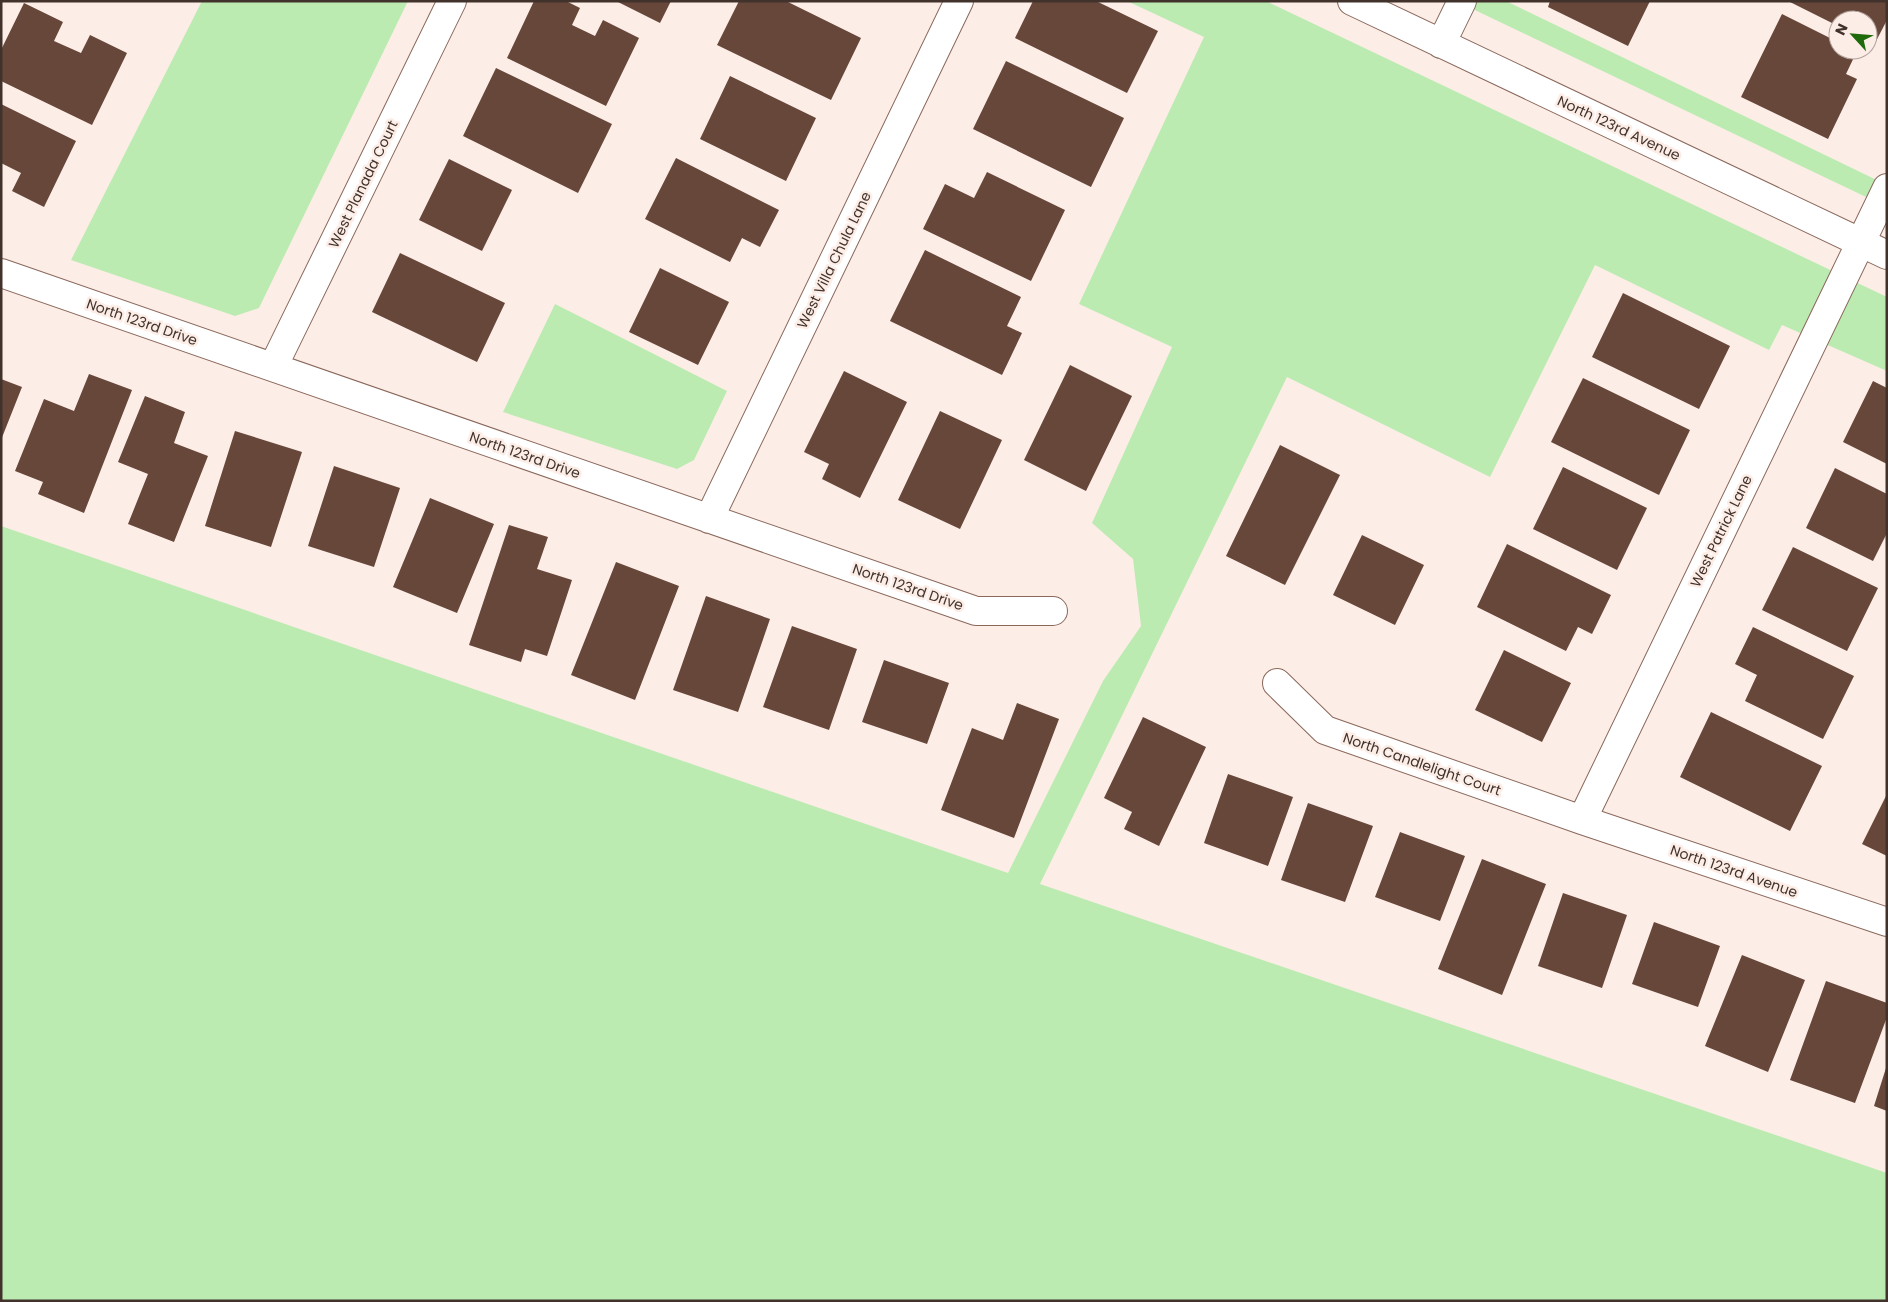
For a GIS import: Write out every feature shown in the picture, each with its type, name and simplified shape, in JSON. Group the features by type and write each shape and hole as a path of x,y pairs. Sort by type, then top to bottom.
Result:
{"street":[{"name":"West Planada Court","path":"273,367 452,1"},
{"name":"West Villa Chula Lane","path":"709,519 959,1"},
{"name":"North 123rd Avenue","path":"1352,1 1887,255"},
{"path":"1442,44 1462,1"},
{"name":"West Patrick Lane","path":"1582,820 1887,188"},
{"name":"North 123rd Drive","path":"1,273 976,611 1053,611"},
{"name":"North Candlelight Court","path":"1277,683 1325,730 1582,820"},
{"name":"North 123rd Avenue","path":"1582,820 1887,922"}],"green space":[{"path":"202,1 408,1 259,308 235,316 71,260"},
{"path":"1127,1 1266,1 1887,297 1887,371 1782,325 1769,350 1595,265 1490,477 1287,377 1040,884 1887,1173 1887,1301 1,1301 1,526 1008,873 1103,681 1141,626 1133,559 1092,523 1172,347 1079,304 1204,37"},
{"path":"1456,1 1506,1 1887,185 1887,207"},
{"path":"555,304 727,391 694,460 677,469 503,412"}],"building":[{"path":"534,1 566,1 580,8 572,25 595,36 603,20 639,38 606,106 507,58"},
{"path":"616,1 671,1 660,23"},
{"path":"739,1 786,1 861,38 831,100 717,45"},
{"path":"1033,1 1096,1 1158,31 1127,93 1015,38"},
{"path":"1550,1 1650,1 1628,46 1548,7"},
{"path":"1788,1 1887,1 1887,20 1878,37 1878,10 1828,10 1828,21"},
{"path":"24,3 63,22 54,41 81,53 90,35 127,53 92,125 1,81 1,50"},
{"path":"1782,14 1828,37 1828,60 1853,60 1846,74 1857,79 1828,139 1741,97"},
{"path":"1006,61 1124,118 1091,187 973,129"},
{"path":"496,68 612,124 578,193 463,136"},
{"path":"730,76 816,118 786,181 700,139"},
{"path":"1,104 76,141 44,207 12,191 21,173 1,163"},
{"path":"676,158 779,210 760,247 742,238 730,262 645,219"},
{"path":"449,159 512,190 482,251 419,220"},
{"path":"987,172 1065,210 1031,281 923,229 945,184 974,198"},
{"path":"925,250 1021,297 1007,326 1022,333 1002,375 890,321"},
{"path":"400,253 505,303 477,362 372,312"},
{"path":"660,268 729,302 698,365 629,332"},
{"path":"1623,293 1730,346 1699,409 1592,357"},
{"path":"1070,365 1132,396 1086,491 1024,460"},
{"path":"844,371 907,402 860,498 822,479 829,464 804,452"},
{"path":"89,374 132,390 84,513 38,494 43,482 15,471 44,399 74,411"},
{"path":"1583,378 1690,430 1659,495 1551,442"},
{"path":"1,379 22,387 1,440"},
{"path":"1873,381 1887,388 1887,464 1843,442"},
{"path":"145,396 185,412 174,443 208,456 174,542 128,524 148,474 118,462"},
{"path":"940,411 1002,440 960,529 898,500"},
{"path":"235,431 302,452 271,547 205,526"},
{"path":"1280,445 1340,475 1285,585 1226,556"},
{"path":"334,466 400,488 374,567 308,546"},
{"path":"1563,467 1647,508 1617,570 1533,529"},
{"path":"1835,468 1887,494 1887,533 1873,561 1806,528"},
{"path":"430,498 494,524 457,613 393,587"},
{"path":"509,525 548,537 537,569 572,580 547,656 525,649 521,662 469,645"},
{"path":"1362,535 1424,565 1395,625 1333,595"},
{"path":"1507,544 1611,595 1592,634 1578,627 1566,651 1477,607"},
{"path":"1793,547 1878,588 1847,651 1762,610"},
{"path":"616,562 679,586 635,700 571,675"},
{"path":"706,596 770,619 738,712 673,690"},
{"path":"792,626 857,649 829,730 763,707"},
{"path":"1753,627 1854,676 1823,739 1745,701 1757,675 1735,664"},
{"path":"1504,650 1571,683 1542,742 1475,710"},
{"path":"884,660 949,683 927,744 862,722"},
{"path":"1017,703 1059,719 1014,838 941,810 972,728 1003,740"},
{"path":"1711,712 1822,766 1790,831 1680,777"},
{"path":"1143,717 1206,747 1159,846 1124,829 1132,812 1104,798"},
{"path":"1228,774 1293,797 1268,866 1204,843"},
{"path":"1887,794 1887,856 1862,844"},
{"path":"1308,803 1373,826 1345,902 1281,880"},
{"path":"1400,832 1465,856 1440,921 1375,897"},
{"path":"1482,859 1546,884 1502,995 1438,969"},
{"path":"1563,893 1627,915 1602,988 1538,966"},
{"path":"1654,922 1720,946 1698,1007 1632,984"},
{"path":"1742,955 1805,980 1768,1072 1705,1046"},
{"path":"1826,981 1887,1003 1887,1017 1855,1103 1790,1080"},
{"path":"1887,1068 1887,1111 1874,1106"}]}
